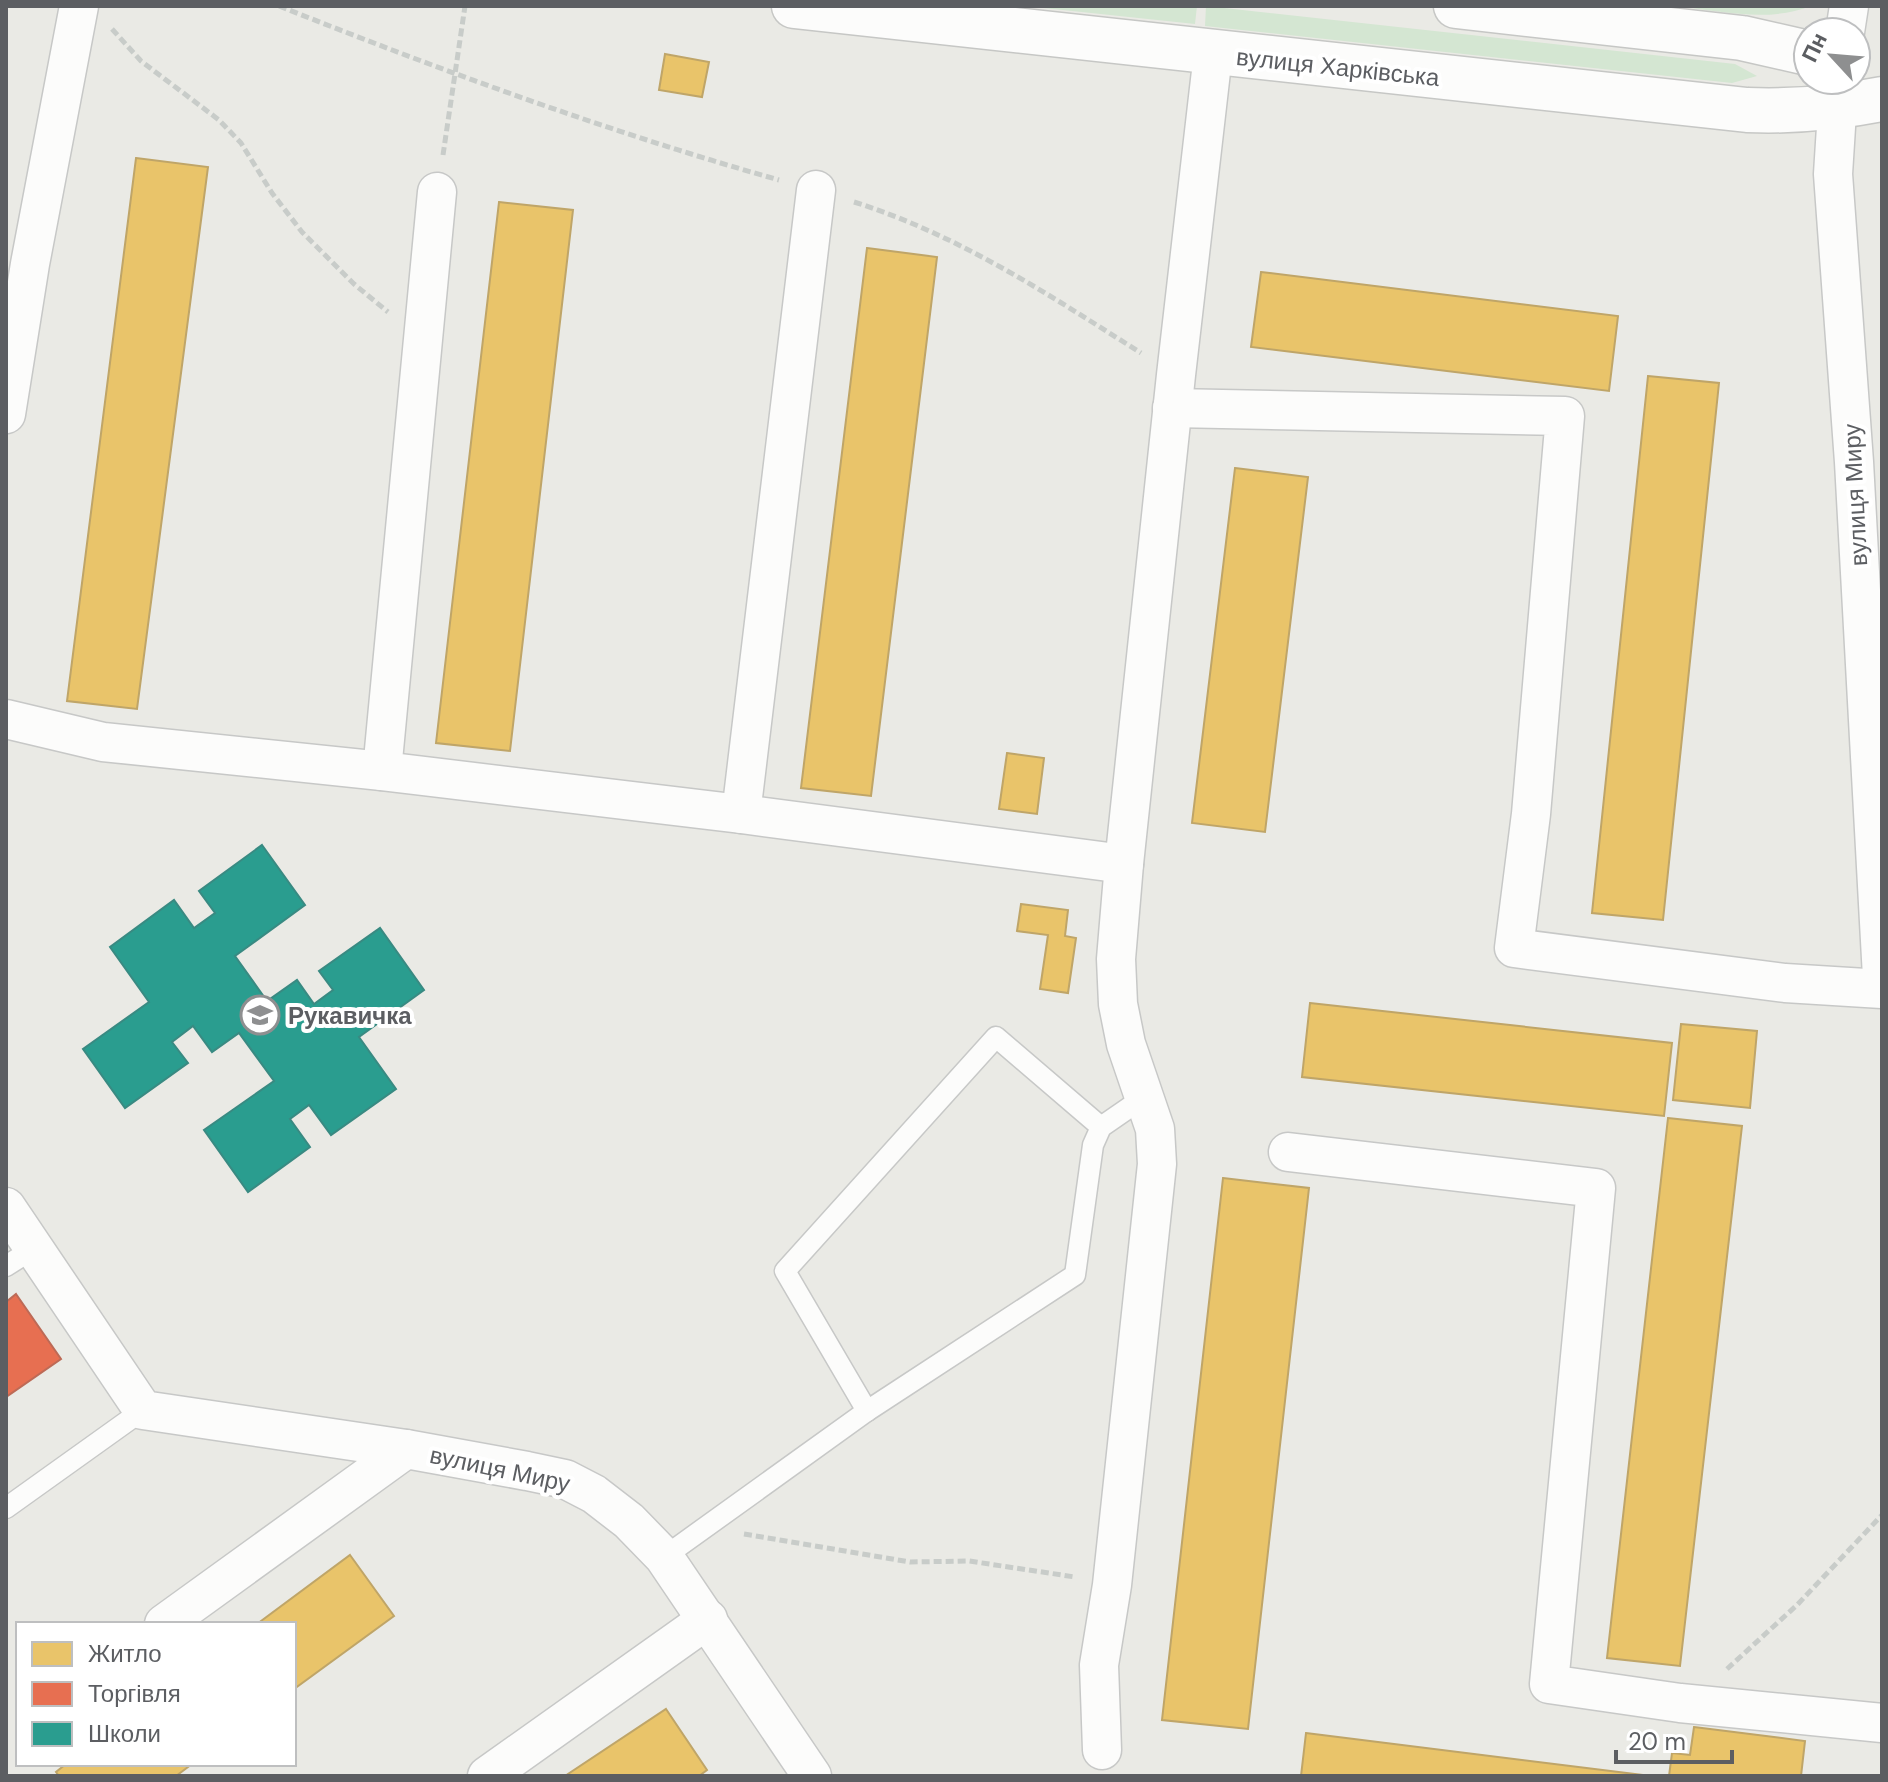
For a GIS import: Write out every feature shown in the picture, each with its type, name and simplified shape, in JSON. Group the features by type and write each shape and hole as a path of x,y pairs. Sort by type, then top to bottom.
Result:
{"street":[{"name":"вулиця Харківська","path":"794,6 1747,110 1791,112 1833,96"},
{"path":"1456,6 1742,38 1792,49"},
{"path":"6,414 18,262 92,14"},
{"path":"1102,1750 1099,1665 1112,1585 1157,1164 1155,1129 1126,1044 1118,1004 1116,959 1174,392 1213,54"},
{"name":"вулиця Миру","path":"1838,96 1833,174 1868,462 1882,977"},
{"name":"вулиця Харківська","path":"1856,96 1882,99"},
{"path":"741,814 816,190"},
{"path":"382,771 437,192"},
{"path":"1174,392 1565,416 1531,814 1514,948 1785,983 1882,989"},
{"path":"6,719 103,742 382,771 1124,864"},
{"path":"1288,1152 1596,1188 1549,1684 1680,1703 1882,1723"},
{"path":"6,1207 20,1258 143,1410"},
{"name":"вулиця Миру","path":"143,1410 406,1449 565,1479 594,1494 629,1521 664,1557 812,1776"},
{"path":"167,1622 406,1449"},
{"path":"487,1776 708,1619"}],"lane":[{"path":"867,1411 785,1271 996,1037 1101,1127"},
{"path":"664,1557 867,1411 1075,1275 1093,1145 1101,1127 1143,1098"},
{"path":"6,1508 143,1410"}],"path":[{"path":"279,6 456,74 667,148 870,207 961,244 1004,267 1174,392"},
{"path":"437,192 465,6"},
{"path":"92,14 141,61 219,120 241,143 272,193 302,232 354,284 422,341"},
{"path":"1680,1703 1725,1670 1797,1605 1882,1515"},
{"path":"709,1525 734,1533 910,1562 969,1561 1057,1573 1112,1585"}],"green space":[{"path":"1025,6 1197,6 1195,24"},
{"path":"1206,6 1735,64 1757,76 1732,83 1205,26"},
{"path":"1677,6 1811,6 1761,15"}],"building: Житло":[{"path":"665,54 709,62 702,97 659,90"},
{"path":"136,158 208,167 137,709 67,701"},
{"path":"499,202 573,210 510,751 436,743"},
{"path":"867,248 937,257 871,796 801,788"},
{"path":"1261,272 1618,316 1609,391 1251,347"},
{"path":"1648,376 1719,383 1663,920 1592,913"},
{"path":"1235,468 1308,477 1265,832 1192,823"},
{"path":"1007,753 1044,758 1037,814 999,809"},
{"path":"1021,904 1068,910 1065,936 1076,938 1068,993 1040,989 1048,935 1017,931"},
{"path":"1310,1003 1672,1043 1664,1116 1302,1077"},
{"path":"1681,1024 1757,1031 1750,1108 1673,1100"},
{"path":"1668,1118 1742,1126 1680,1666 1607,1658"},
{"path":"1223,1178 1309,1188 1248,1729 1162,1720"},
{"path":"350,1555 394,1616 296,1688 296,1622 260,1622"},
{"path":"666,1709 707,1770 699,1776 565,1776"},
{"path":"1694,1727 1805,1741 1801,1776 1669,1776 1672,1753 1690,1755"},
{"path":"1306,1733 1651,1776 1301,1776"},
{"path":"64,1766 189,1766 176,1776 59,1776 56,1772"}],"building: Торгівля":[{"path":"16,1294 61,1359 6,1397 6,1302"}],"building: Школи":[{"name":"Рукавичка","path":"262,845 305,905 235,956 267,1001 297,980 314,1004 333,990 319,971 380,928 424,990 359,1037 396,1089 331,1135 309,1105 290,1119 310,1147 248,1192 204,1130 274,1081 239,1033 212,1052 193,1026 172,1042 188,1063 125,1108 83,1049 149,1002 110,947 174,900 194,928 215,913 199,891"}],"place":[{"name":"Рукавичка","path":"260,1015"}]}
